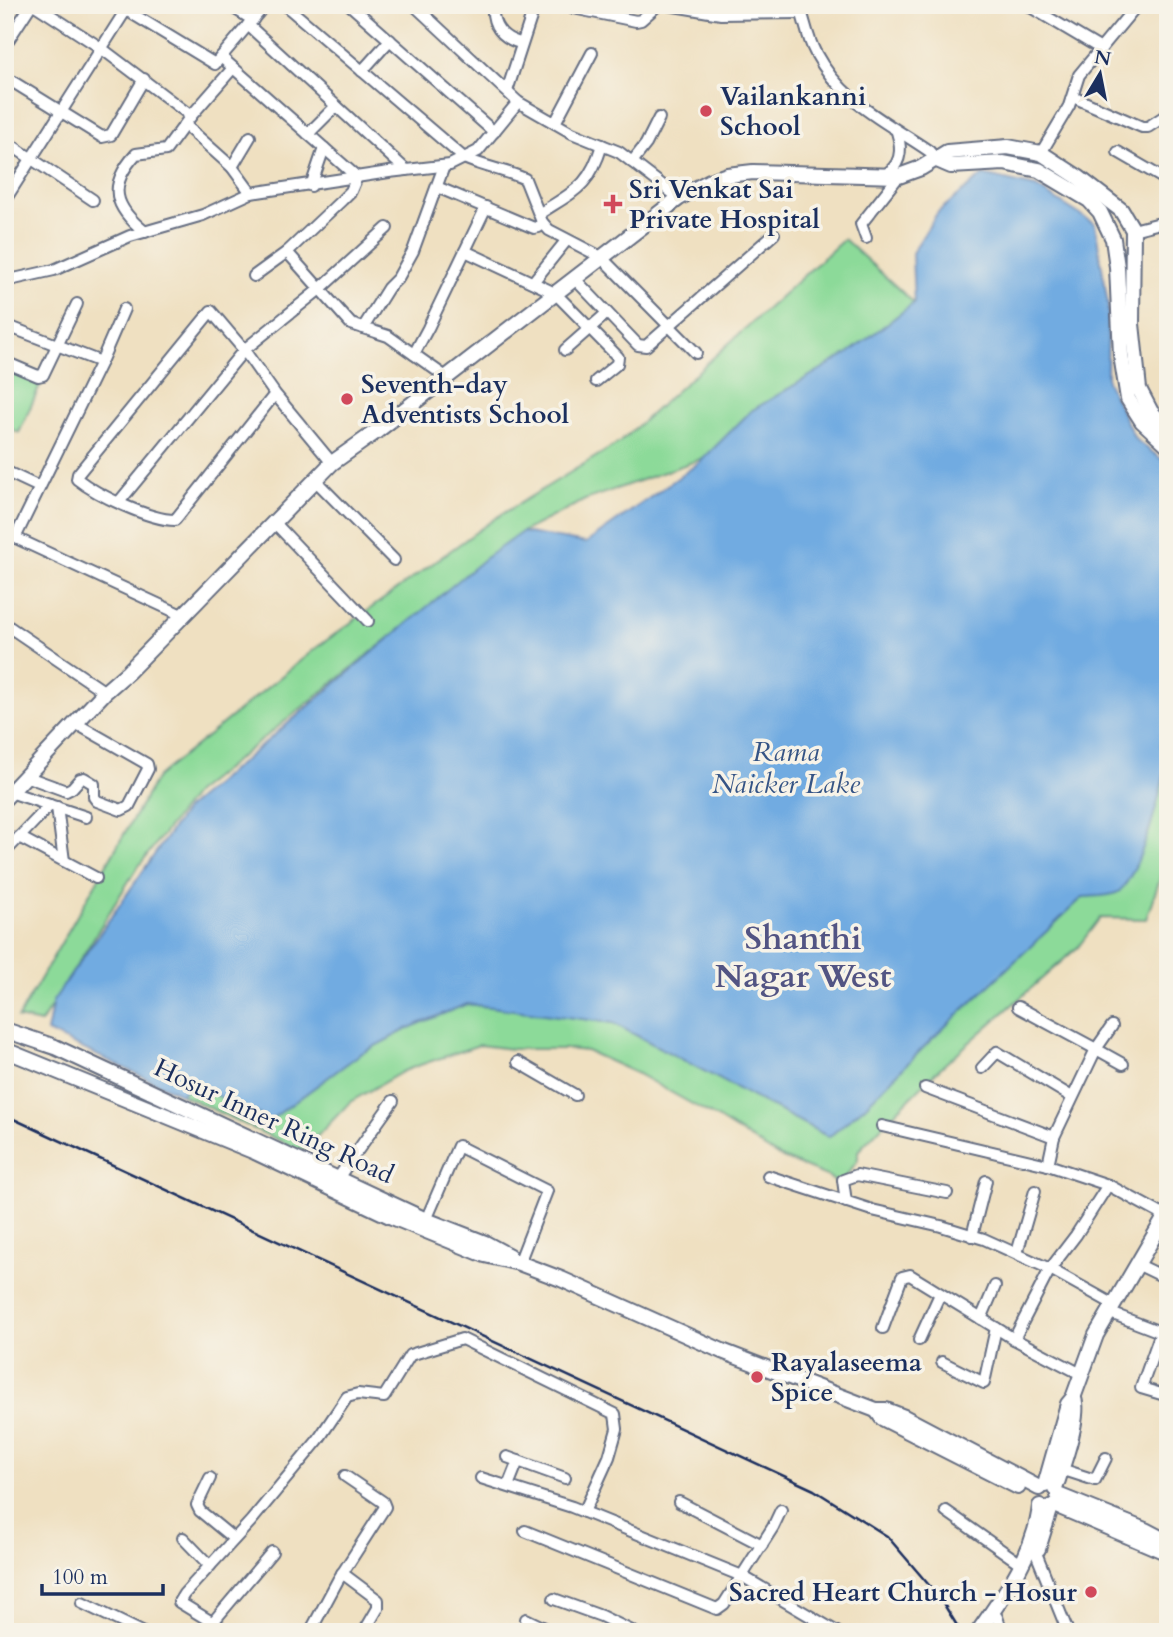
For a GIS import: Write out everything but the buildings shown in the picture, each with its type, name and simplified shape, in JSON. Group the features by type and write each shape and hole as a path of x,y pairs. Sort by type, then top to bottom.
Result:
{"main road":[{"path":"8,795 105,692 184,616 332,463 679,198 727,175 752,172 899,176 937,160 947,152 1008,147 1041,153 1121,210 1133,230 1132,324 1139,389 1151,412 1168,429"},
{"path":"937,160 951,166 1004,163 1039,170 1069,186 1100,212 1114,239 1121,355 1128,399 1142,421 1168,445"},
{"name":"Hosur Inner Ring Road","path":"5,1030 55,1047 214,1119 426,1220 485,1243 519,1263"},
{"name":"Hosur Inner Ring Road","path":"5,1050 255,1152 392,1217 485,1255 519,1263 561,1279 722,1350 876,1410 886,1410 904,1417 1048,1496 1168,1552"},
{"path":"986,1632 1021,1582 1047,1528 1048,1496 1068,1404 1073,1398 1090,1346 1167,1214"},
{"path":"978,1632 1021,1564 1033,1539 1061,1469 1076,1406 1073,1398"},
{"name":"Hosur Inner Ring Road","path":"1048,1496 1145,1530 1168,1542"}],"street":[{"path":"5,45 33,5 144,79 188,120 232,167 251,193"},
{"path":"229,5 406,170"},
{"path":"7,193 63,112 124,7 215,64 265,5"},
{"path":"285,5 464,158 482,166 506,170 525,179 540,218 549,230 601,257 696,353"},
{"path":"351,5 494,132"},
{"path":"414,5 518,102 572,133 619,152 679,198"},
{"path":"493,5 494,22 500,32 508,40 520,43"},
{"path":"507,91 520,43 535,5"},
{"path":"573,8 636,22 659,5"},
{"path":"668,5 721,14 801,9 807,34 816,53 841,88 856,103 929,151 937,160"},
{"path":"1027,5 1101,49"},
{"path":"1041,153 1071,101 1079,75 1137,5"},
{"path":"362,71 390,40"},
{"path":"555,123 592,53"},
{"path":"220,57 357,177"},
{"path":"145,232 123,212 117,198 122,171 136,154 166,150 233,68"},
{"path":"5,77 107,138 144,79"},
{"path":"1071,101 1142,127 1148,127 1168,114"},
{"path":"5,281 54,270 131,236 203,215 251,193 444,166 478,151 518,102"},
{"path":"308,134 336,106"},
{"path":"632,162 646,144 659,118"},
{"path":"883,176 898,163 900,148 897,132"},
{"path":"232,167 250,137"},
{"path":"5,141 93,200"},
{"path":"437,187 534,228 539,227 540,218 587,181 596,165 602,145"},
{"path":"311,186 324,148"},
{"path":"1118,152 1168,181"},
{"path":"363,328 388,288 398,278 413,251 444,166"},
{"path":"866,238 862,224 899,176"},
{"path":"254,276 287,252 351,191 357,177"},
{"path":"414,354 485,207"},
{"path":"1133,230 1168,221"},
{"path":"119,502 244,350 321,288 387,228"},
{"path":"573,278 642,347 670,326 774,234"},
{"path":"533,282 566,241"},
{"path":"465,251 555,293 608,345 618,360 596,381"},
{"path":"287,252 351,324 388,337 446,377"},
{"path":"5,362 41,376 77,304"},
{"path":"124,309 102,362 39,487 10,535 184,616"},
{"path":"275,394 175,520 158,517 119,502 77,479 78,474 211,311 332,463"},
{"path":"565,350 607,313"},
{"path":"5,325 102,362"},
{"path":"608,345 625,331"},
{"path":"5,471 39,487"},
{"path":"315,480 394,560"},
{"path":"273,521 368,621"},
{"path":"5,624 105,692"},
{"path":"25,776 66,791 84,778 94,784 94,797 97,801 121,810 129,806 148,769 147,764 75,723"},
{"path":"8,795 86,817"},
{"path":"5,852 54,806"},
{"path":"54,806 64,861"},
{"path":"19,838 96,878"},
{"path":"1018,1007 1123,1064"},
{"path":"1048,1166 1054,1137 1072,1097 1096,1049 1112,1026"},
{"path":"982,1068 997,1052 1072,1097"},
{"path":"518,1062 575,1095"},
{"path":"925,1088 1054,1137"},
{"path":"338,1178 393,1101"},
{"path":"882,1126 1048,1166 1108,1185 1167,1214"},
{"path":"426,1220 458,1146 547,1191 519,1263"},
{"path":"846,1202 843,1180 857,1175 947,1193"},
{"path":"768,1177 846,1202 972,1236 1050,1269 1110,1308 1164,1333 1140,1392 1168,1396"},
{"path":"972,1236 986,1181"},
{"path":"1014,1339 1050,1269 1108,1185"},
{"path":"1017,1253 1035,1191"},
{"path":"1139,1265 1168,1279"},
{"path":"883,1328 905,1275 1014,1339 1081,1374"},
{"path":"981,1319 995,1286"},
{"path":"919,1340 940,1294"},
{"path":"942,1362 984,1382 996,1328"},
{"path":"224,1631 179,1602 318,1440 347,1397 358,1394 384,1397 410,1355 461,1339 615,1414 617,1429 609,1457 584,1512"},
{"path":"1061,1469 1094,1480 1107,1458"},
{"path":"508,1486 512,1459 565,1478"},
{"path":"310,1632 342,1573 385,1507 383,1502 345,1476"},
{"path":"210,1478 197,1504 200,1511 234,1539"},
{"path":"481,1478 584,1512 742,1576 837,1632"},
{"path":"679,1503 762,1545"},
{"path":"525,1531 717,1609 724,1604 781,1510"},
{"path":"946,1511 1021,1564"},
{"path":"183,1538 210,1566"},
{"path":"213,1622 272,1552"},
{"path":"1037,1553 1068,1632"},
{"path":"342,1573 379,1600 378,1608 364,1632"},
{"path":"554,1599 601,1616 634,1632"},
{"path":"82,1603 142,1632"},
{"path":"996,1617 1002,1632"},
{"path":"526,1619 553,1632"}],"green space":[{"path":"844,239 914,303 850,352 751,411 704,458 585,500 522,532 195,793 135,871 41,1023 18,1018 157,777 316,648 494,519 620,442"},
{"path":"5,369 42,381 19,433 5,426"},
{"path":"1168,764 1168,856 1146,919 1100,918 1078,947 937,1071 882,1126 858,1151 858,1160 844,1179 836,1183 829,1177 778,1156 638,1074 587,1051 512,1049 479,1045 420,1065 404,1071 350,1102 304,1150 182,1095 189,1082 270,1120 360,1054 411,1027 467,1004 613,1023 829,1137 866,1105 1083,897 1116,893 1149,832"}],"water":[{"name":"Rama Naicker Lake","path":"983,175 1036,187 1095,224 1108,304 1107,381 1135,439 1168,464 1168,741 1163,740 1161,746 1168,749 1167,762 1150,827 1125,885 1116,893 1083,897 866,1105 829,1137 613,1023 467,1004 411,1027 360,1054 270,1120 189,1082 182,1095 47,1032 53,1001 186,809 484,559 522,532 586,543 700,462 751,411 850,352 914,303 912,253 938,212"}],"railway":[{"path":"5,1115 814,1490 887,1536 940,1598 961,1632"}],"place":[{"name":"Vailankanni School","path":"706,111"},
{"name":"Sri Venkat Sai Private Hospital","path":"613,204"},
{"name":"Seventh-day Adventists School","path":"347,399"},
{"name":"Rayalaseema Spice","path":"757,1377"},
{"name":"Sacred Heart Church - Hosur","path":"1091,1592"}],"district":[{"name":"Shanthi Nagar West","path":"803,957"}]}
